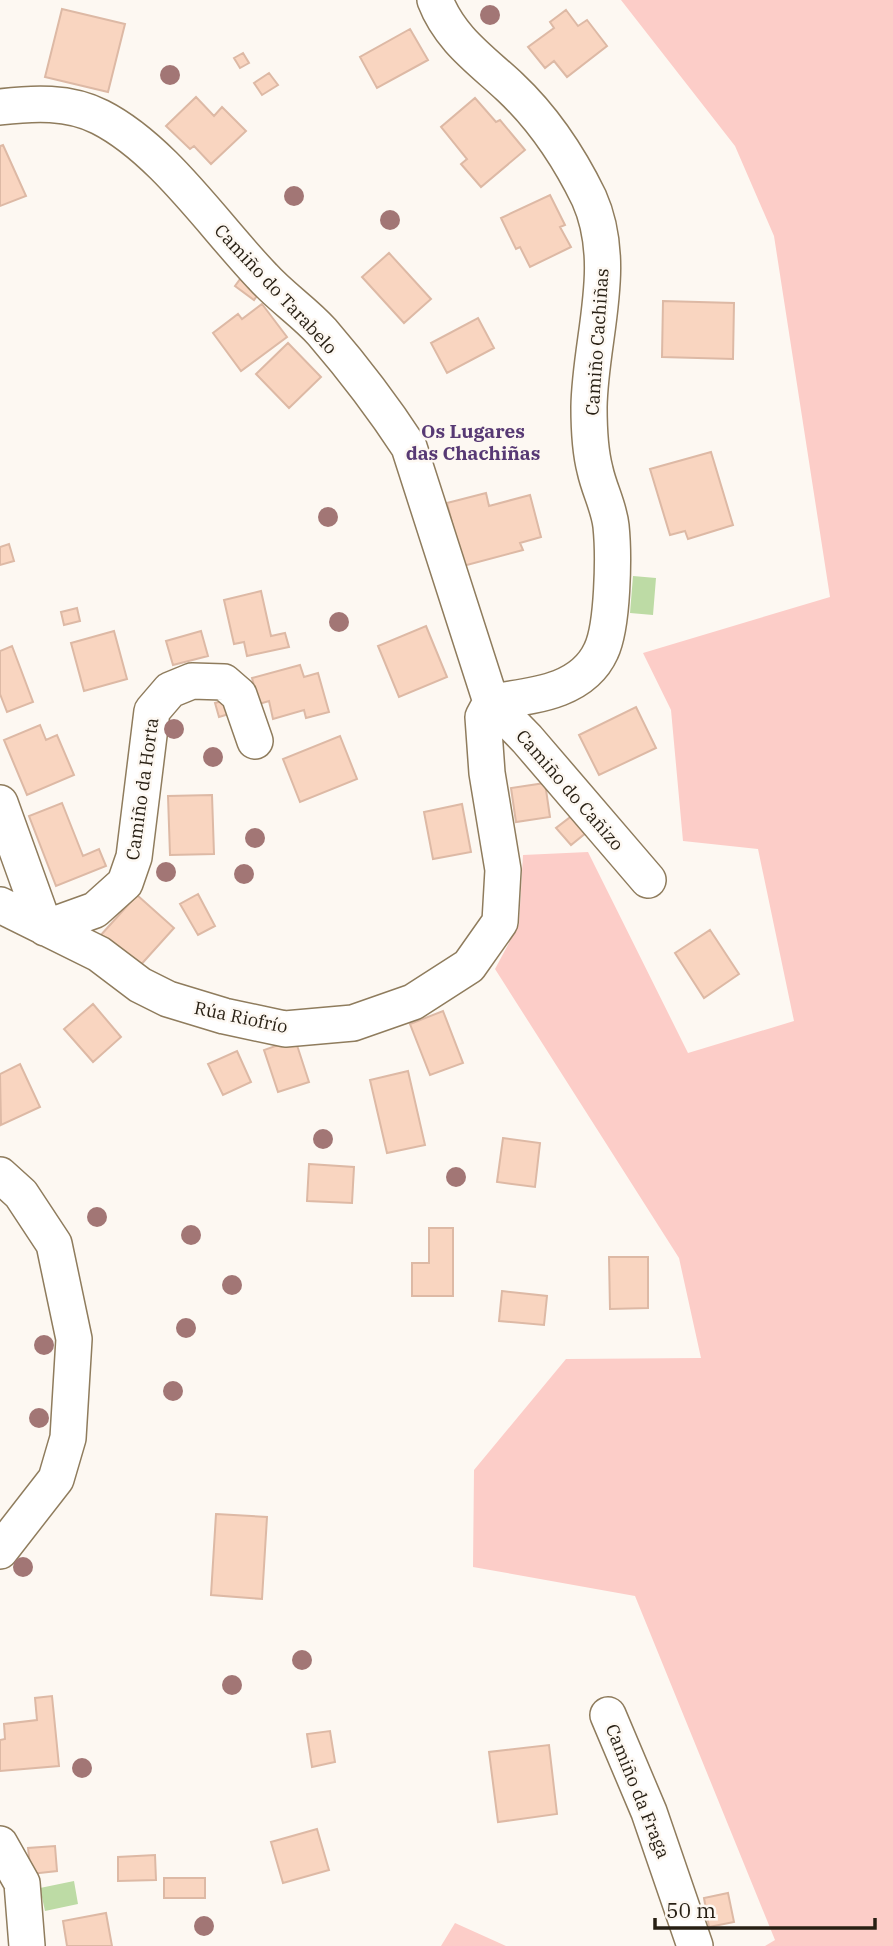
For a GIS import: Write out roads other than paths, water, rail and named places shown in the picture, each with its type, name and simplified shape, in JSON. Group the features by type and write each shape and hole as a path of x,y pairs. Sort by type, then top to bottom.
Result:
{"street":[{"name":"Camiño Cachiñas","path":"435,0 444,22 478,61 510,87 556,139 589,200 601,240 604,284 589,408 594,468 611,525 611,622 600,654 571,684 538,695 491,702"},
{"name":"Camiño do Tarabelo","path":"0,107 37,103 68,108 97,115 125,131 163,167 265,280 321,331 388,414 409,447 491,702"},
{"name":"Camiño da Horta","path":"46,928 95,910 125,883 134,857 152,711 170,690 192,681 224,682 239,695 255,741"},
{"name":"Camiño do Cañizo","path":"491,702 527,739 648,880"},
{"name":"Rúa Riofrío","path":"0,905 99,954 140,985 168,999 285,1029 354,1023 413,1002 469,966 500,922 503,870 487,773 483,717 491,702"},
{"path":"0,803 46,928"},
{"path":"0,1175 21,1195 54,1244 74,1339 68,1437 56,1479 0,1551"},
{"name":"Camiño da Fraga","path":"608,1715 649,1812 695,1946"},
{"path":"0,1844 22,1883 27,1946"}],"district":[{"name":"Os Lugares das Chachiñas","path":"473,442"}]}
